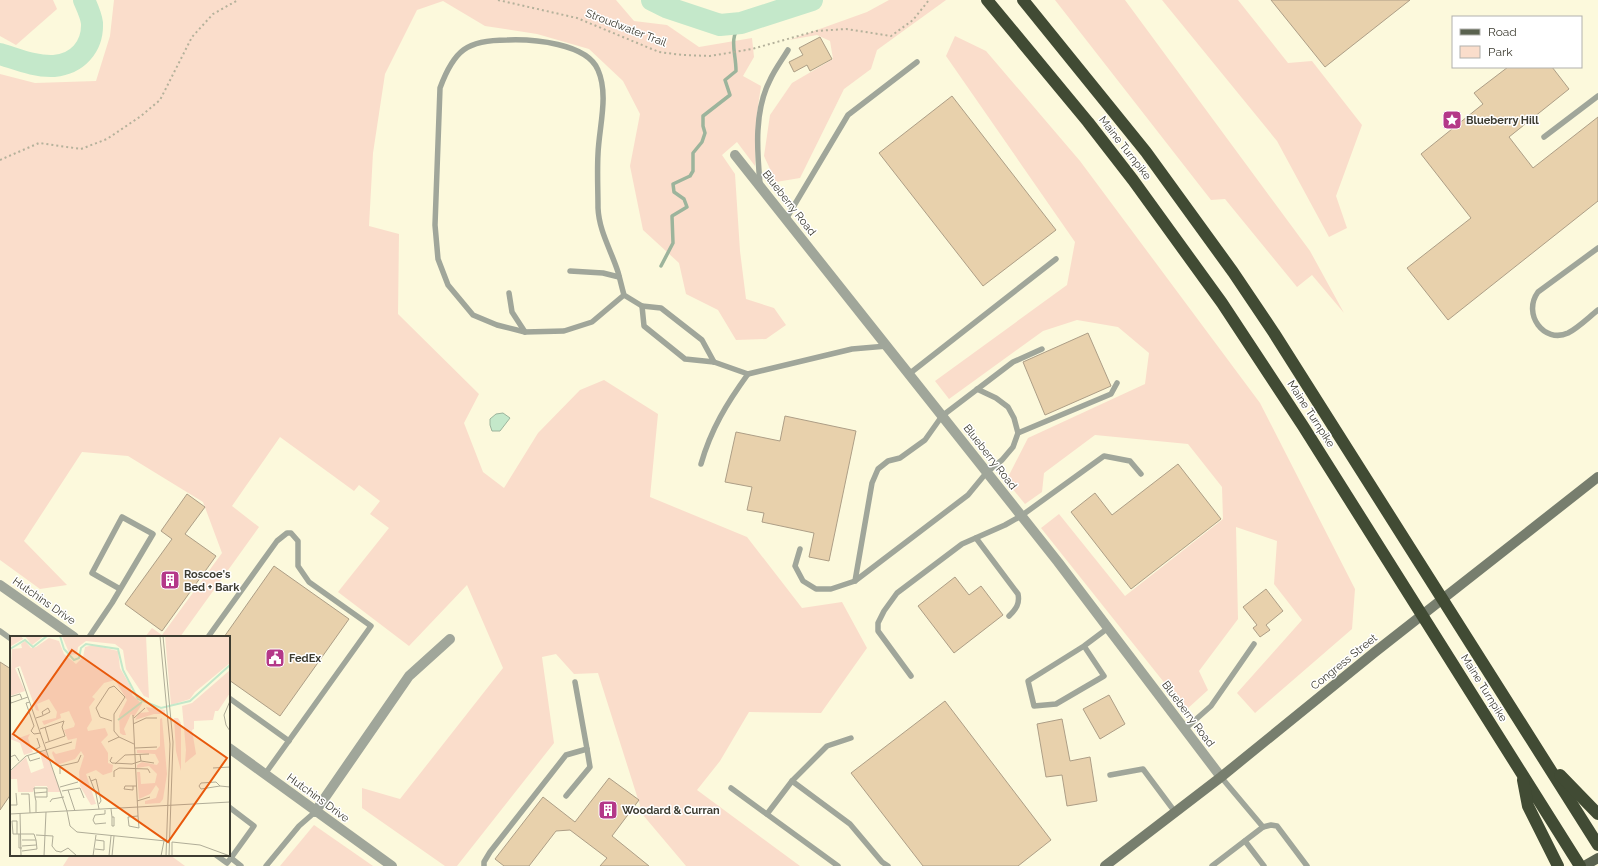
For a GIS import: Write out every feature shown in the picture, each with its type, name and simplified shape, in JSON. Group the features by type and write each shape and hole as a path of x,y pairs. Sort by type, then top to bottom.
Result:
{"highway":[{"name":"Maine Turnpike","path":"987,0 1129,174 1222,303 1303,426 1580,866"},
{"name":"Maine Turnpike","path":"1023,0 1146,152 1233,272 1278,340 1543,756 1598,845"},
{"path":"1543,756 1598,814"},
{"path":"1522,774 1528,806 1558,866"}],"main road":[{"name":"Congress Street","path":"1105,866 1221,777 1375,652 1598,476"},
{"path":"1584,866 1598,858"}],"street":[{"name":"Blueberry Road","path":"735,155 987,472 1221,777"},
{"name":"Hutchins Drive","path":"0,584 73,636"},
{"path":"315,812 409,676 450,638"},
{"name":"Hutchins Drive","path":"230,749 315,812 392,866"}],"lane":[{"path":"624,295 592,322 564,331 525,332 497,325 473,315 448,285 438,259 435,225 440,88 446,71 469,46 484,40 526,40 563,46 586,56 598,69 603,92 598,153 598,210 605,242 619,277 624,295 642,306 661,308 702,340 714,362"},
{"path":"760,186 757,150 761,106 770,80 788,50"},
{"path":"786,219 848,115 917,62"},
{"path":"1544,137 1598,96"},
{"path":"1598,248 1538,292 1533,299 1531,306 1532,314 1538,325 1545,331 1554,334 1567,333 1598,310"},
{"path":"909,374 1056,259"},
{"path":"570,271 603,273 619,277"},
{"path":"509,293 512,312 525,332"},
{"path":"642,306 644,326 685,359 714,362 748,374 852,349 887,346"},
{"path":"855,581 872,483 878,469 888,461 900,458 924,440 942,416 1013,362 1042,349"},
{"path":"701,464 713,430 733,395 748,374"},
{"path":"1018,433 1111,394 1117,383"},
{"path":"800,549 795,566 803,581 816,589 831,589 855,581 968,495 987,472 1002,460 1013,447 1018,433 1014,418 1008,407 996,398 977,389"},
{"path":"911,676 878,631 878,623 884,611 897,593 962,544 1005,526 1104,456 1130,460 1141,474"},
{"path":"90,636 120,589 153,534 122,518 92,573 120,589"},
{"path":"209,636 277,541 287,533 292,533 298,541 298,566 309,582 370,626 265,774"},
{"path":"976,538 1018,594 1019,602 1015,610 1009,616"},
{"path":"1084,646 1104,676 1056,704 1034,706 1028,681 1084,646 1108,628"},
{"path":"0,631 10,638"},
{"path":"1184,729 1211,706 1254,644"},
{"path":"566,796 590,767 575,682"},
{"path":"230,699 289,741"},
{"path":"767,814 792,781 827,746 851,738"},
{"path":"484,866 484,862 490,852 566,755 587,749"},
{"path":"1110,775 1143,770 1176,812"},
{"path":"1221,777 1263,828"},
{"path":"792,781 850,824 880,864 888,866"},
{"path":"731,788 838,866"},
{"path":"217,856 227,863 254,826 230,808"},
{"path":"266,866 299,826 315,812"},
{"path":"1212,866 1263,828 1271,825 1277,826 1307,866"},
{"path":"1245,841 1264,866"},
{"path":"231,858 241,866"}],"path":[{"path":"0,160 39,144 81,150 107,139 141,116 160,100 192,37 213,14 238,0"},
{"name":"Stroudwater Trail","path":"498,0 577,18 660,52 710,56 752,48 816,31 846,29 891,36 913,20 929,0"}],"green space":[{"path":"0,0 53,0 57,9 16,45 0,36"},
{"path":"114,0 616,0 634,21 667,25 699,47 752,38 754,57 743,76 761,86 756,120 755,166 737,142 722,155 735,174 740,251 746,299 774,308 786,325 766,339 736,340 718,310 686,294 679,263 643,230 630,166 640,114 623,81 589,49 537,34 485,26 443,1 417,10 385,74 373,153 369,226 399,234 398,314 479,394 464,423 483,472 504,488 538,433 580,390 604,380 658,414 650,497 747,537 802,608 842,602 867,648 821,713 749,712 720,761 697,790 800,866 686,866 643,815 598,673 574,674 556,654 542,657 554,743 457,866 445,866 362,808 362,788 400,799 503,668 467,585 409,646 338,592 389,528 370,514 380,501 359,485 354,491 280,437 232,506 259,527 181,636 146,636 152,628 162,635 222,553 203,502 128,456 82,452 24,541 67,585 40,589 0,560 0,74 35,83 96,81 110,36"},
{"path":"889,0 946,0 877,50 871,69 844,89 800,178 776,182 764,156 770,115 792,83 833,59 830,41 817,35 789,40 867,12"},
{"path":"1055,0 1125,0 1310,251 1344,313 1312,275 1297,287 1225,199 1211,200"},
{"path":"1162,0 1238,0 1288,63 1312,61 1362,125 1336,196 1347,228 1329,237 1277,141"},
{"path":"955,36 986,51 1080,161 1260,403 1355,589 1352,629 1255,713 1237,693 1302,620 1274,584 1277,541 1236,527 1238,619 1199,671 1208,690 1186,710 1041,528 1059,514 1125,596 1223,519 1222,487 1188,444 1095,435 1044,473 1042,492 1025,504 1006,481 1028,438 1145,384 1149,353 1118,327 1077,320 1043,331 949,399 935,381 1067,285 1075,242 946,56"},
{"path":"314,825 373,866 280,866"},
{"path":"69,856 171,856 185,866 63,866"}],"shaded area":[{"path":"503,413 510,418 500,431 492,431 490,419 496,414"}],"building":[{"path":"1271,0 1410,0 1325,67"},
{"path":"820,37 832,59 810,71 807,65 794,72 789,62 803,55 799,48"},
{"path":"1507,68 1553,68 1569,89 1509,137 1533,168 1598,117 1598,201 1448,320 1407,268 1471,218 1421,154 1483,104 1474,93"},
{"path":"952,96 1056,230 983,286 879,153"},
{"path":"1088,333 1111,386 1045,415 1023,362"},
{"path":"785,416 856,431 829,561 809,557 814,533 762,522 764,513 747,510 752,487 725,482 736,432 780,441"},
{"path":"1178,464 1221,519 1131,589 1071,512 1095,493 1112,515"},
{"name":"Roscoe's Bed + Bark","path":"187,494 205,507 185,534 216,556 162,631 125,604 172,539 161,531"},
{"name":"FedEx","path":"274,566 349,619 280,716 230,681 230,636 225,636"},
{"path":"955,577 969,595 981,586 1003,615 954,653 918,606"},
{"path":"1266,589 1283,611 1266,625 1270,630 1260,637 1253,628 1257,625 1243,607"},
{"path":"0,662 10,668 10,795 0,810"},
{"path":"1109,695 1125,724 1100,739 1083,709"},
{"path":"945,701 1051,840 1018,866 923,866 851,773"},
{"path":"1062,719 1070,761 1090,757 1097,801 1067,806 1062,775 1046,777 1037,724"},
{"path":"609,778 639,800 612,836 649,866 600,866 607,858 570,830 556,831 529,866 504,866 495,859 543,797 575,822"}],"waterway":[{"path":"0,54 26,62 47,66 62,65 70,62 82,53 90,40 92,32 92,23 84,0"},
{"path":"652,0 666,7 720,25 741,23 812,0"},
{"path":"661,266 673,243 672,216 687,207 684,199 674,192 673,184 690,176 693,171 693,153 702,142 705,133 703,116 730,95 725,80 736,71 734,40 737,29 741,23"}],"place":[{"name":"Blueberry Hill","path":"1452,120"},
{"name":"Roscoe's Bed + Bark","path":"170,580"},
{"name":"FedEx","path":"275,658"},
{"name":"Woodard & Curran","path":"608,810"}]}
